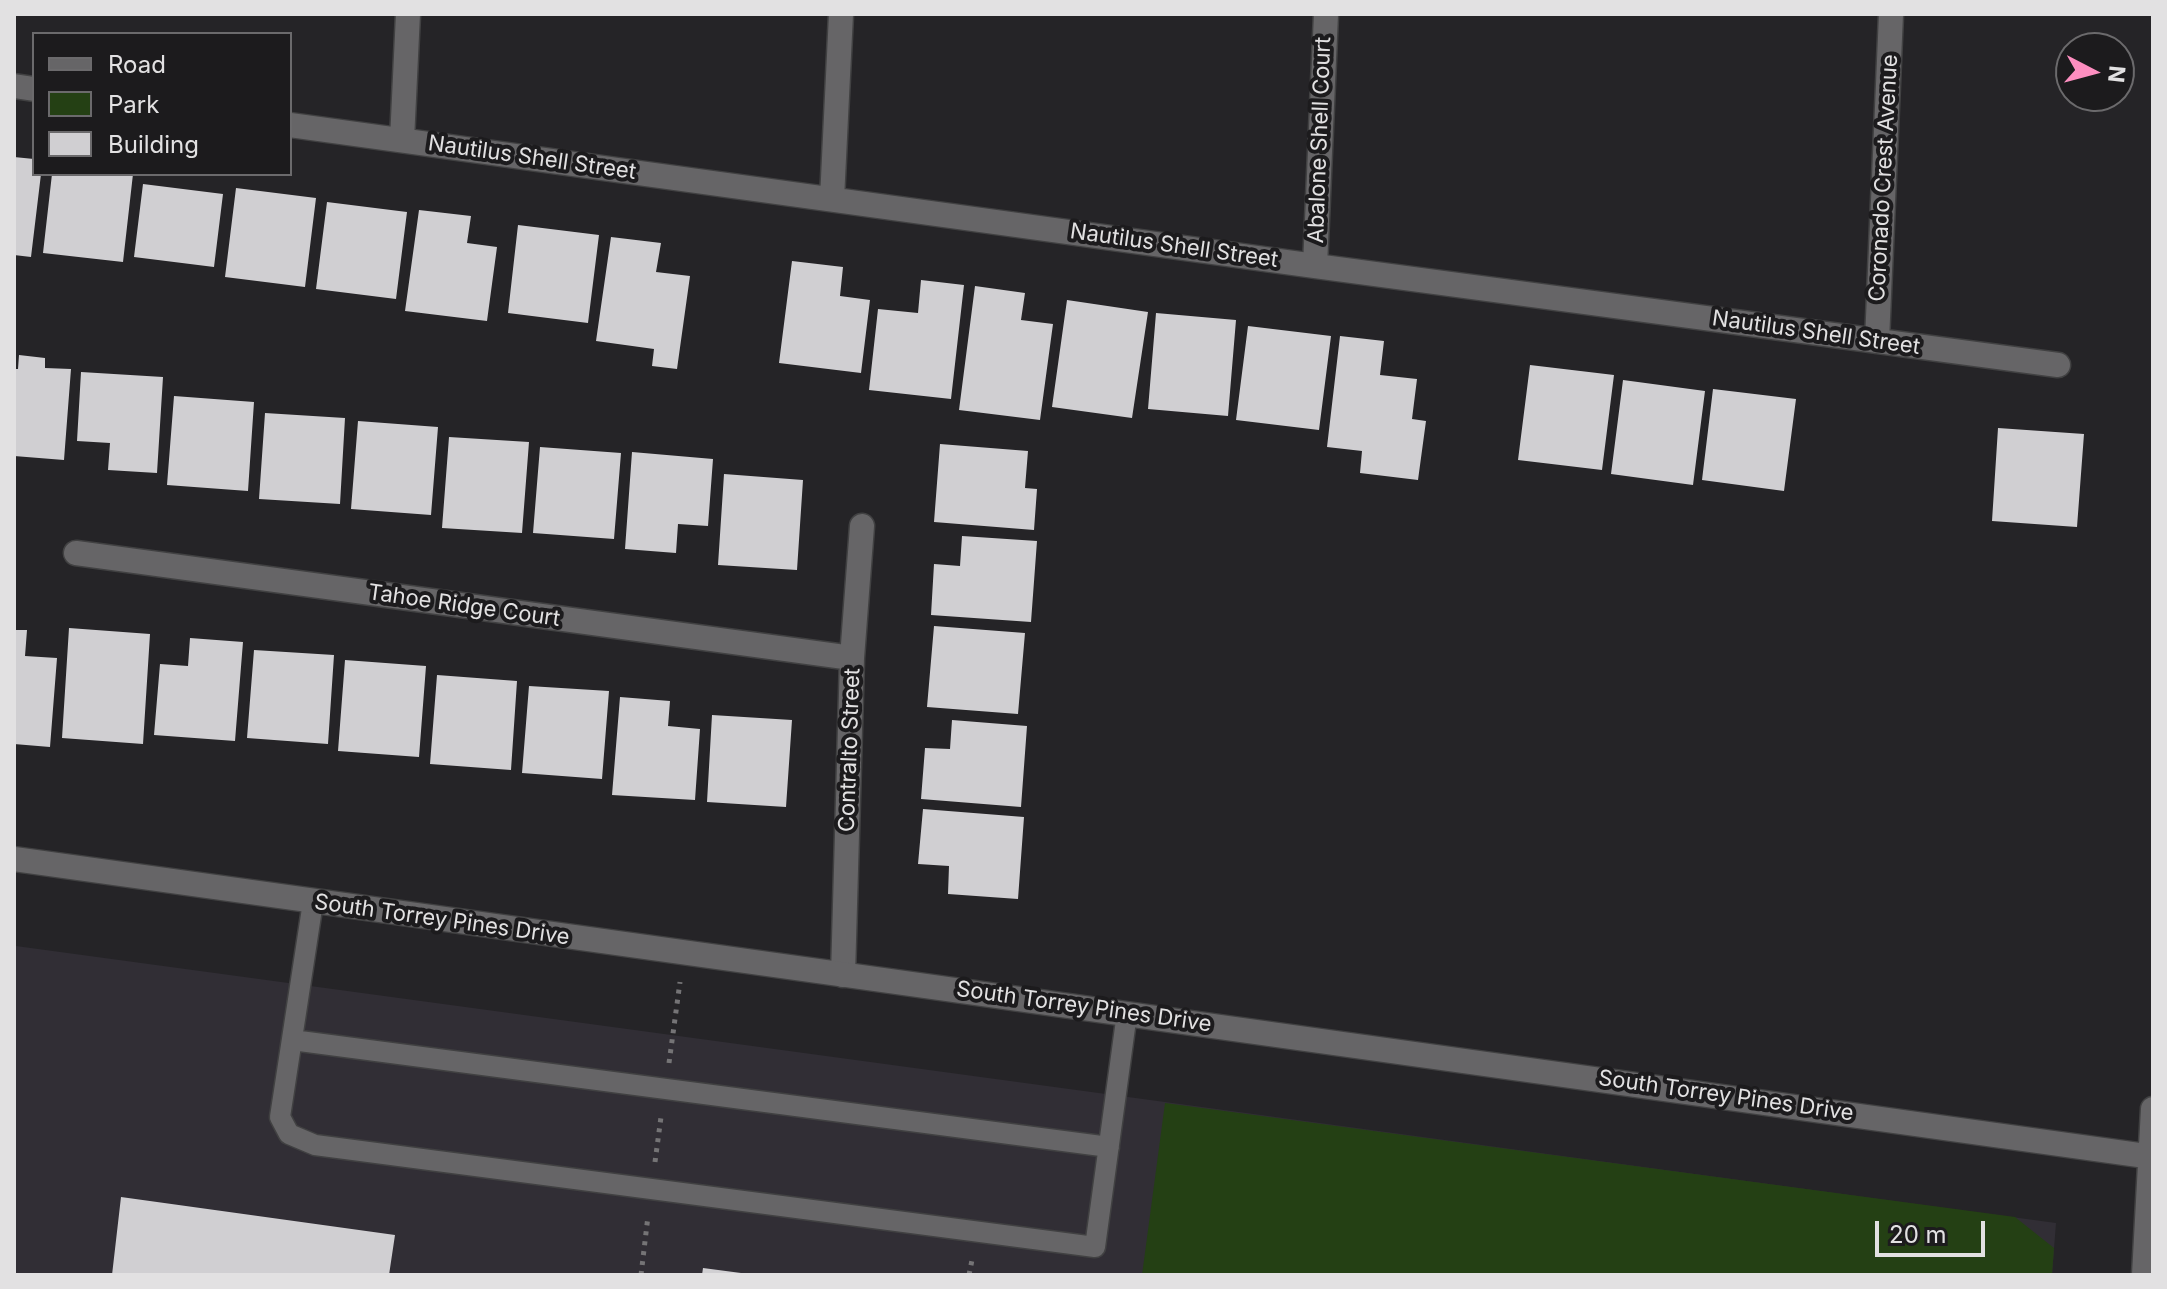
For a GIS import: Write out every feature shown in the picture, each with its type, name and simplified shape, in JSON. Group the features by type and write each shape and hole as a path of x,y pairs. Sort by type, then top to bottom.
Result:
{"street":[{"path":"402,140 408,14"},
{"path":"832,199 841,14"},
{"name":"Abalone Shell Court","path":"1315,266 1326,14"},
{"name":"Coronado Crest Avenue","path":"1877,341 1891,14"},
{"name":"Nautilus Shell Street","path":"292,125 2058,365"},
{"name":"Contralto Street","path":"843,975 852,658 862,526"},
{"name":"Tahoe Ridge Court","path":"76,553 852,658"},
{"name":"South Torrey Pines Drive","path":"14,859 2152,1156"},
{"path":"2144,1275 2153,1109"}],"lane":[{"path":"313,902 280,1117 289,1134 315,1145 1095,1247 1127,1013"},
{"path":"292,1040 1109,1147"}],"shaded area":[{"path":"16,946 2056,1223 2052,1275 14,1275"}],"green space":[{"path":"1165,1103 2015,1217 2054,1248 2052,1275 1142,1275"}],"building":[{"path":"14,157 32,159 32,176 41,176 31,257 14,255"},
{"path":"52,176 133,176 123,262 43,253"},
{"path":"143,184 223,194 214,267 134,257"},
{"path":"236,188 316,198 305,287 225,277"},
{"path":"327,202 407,212 396,299 316,289"},
{"path":"419,210 471,216 467,243 497,247 487,321 405,311"},
{"path":"518,225 599,235 588,323 508,313"},
{"path":"611,237 661,243 656,272 690,276 677,369 652,366 654,349 596,341"},
{"path":"792,261 843,267 840,296 870,300 861,373 779,363"},
{"path":"921,280 964,285 951,399 869,390 878,309 918,313"},
{"path":"975,286 1025,293 1021,320 1053,324 1040,420 959,410"},
{"path":"1067,300 1148,312 1132,418 1052,407"},
{"path":"1156,313 1236,320 1228,416 1148,409"},
{"path":"1248,326 1331,336 1319,430 1236,420"},
{"path":"1340,336 1384,341 1380,375 1417,379 1412,419 1426,421 1418,480 1360,473 1362,451 1327,447"},
{"path":"19,355 45,358 45,368 71,369 64,460 14,456 14,369 18,369"},
{"path":"1530,365 1614,375 1602,470 1518,460"},
{"path":"81,372 163,377 157,473 108,470 110,443 77,441"},
{"path":"1623,380 1705,391 1693,485 1611,474"},
{"path":"1713,389 1796,399 1784,491 1702,480"},
{"path":"174,396 254,402 248,491 167,485"},
{"path":"265,413 345,418 340,504 259,499"},
{"path":"358,421 438,427 431,515 351,509"},
{"path":"1998,428 2084,434 2077,527 1992,521"},
{"path":"449,437 529,442 522,533 442,528"},
{"path":"940,444 1028,451 1025,488 1037,489 1034,530 934,522"},
{"path":"540,447 621,453 614,539 533,533"},
{"path":"632,452 713,459 708,526 678,524 676,553 625,549"},
{"path":"724,474 803,480 797,570 718,565"},
{"path":"962,536 1037,541 1031,622 931,615 934,564 960,566"},
{"path":"934,626 1025,633 1018,714 927,707"},
{"path":"69,628 150,634 143,744 62,738"},
{"path":"14,630 27,630 25,656 57,658 50,747 14,744"},
{"path":"190,638 243,642 235,741 154,735 160,664 188,666"},
{"path":"254,650 334,655 328,744 247,738"},
{"path":"345,660 426,666 419,757 338,751"},
{"path":"437,675 517,681 511,770 430,764"},
{"path":"529,686 609,691 602,779 522,773"},
{"path":"620,697 670,701 668,726 700,729 695,800 612,795"},
{"path":"712,715 792,720 786,807 707,802"},
{"path":"952,720 1027,726 1021,807 921,799 925,748 950,749"},
{"path":"923,809 1024,817 1018,899 948,894 949,866 918,864"},
{"path":"121,1197 395,1235 389,1275 112,1275"},
{"path":"703,1268 741,1273 702,1275"}]}
